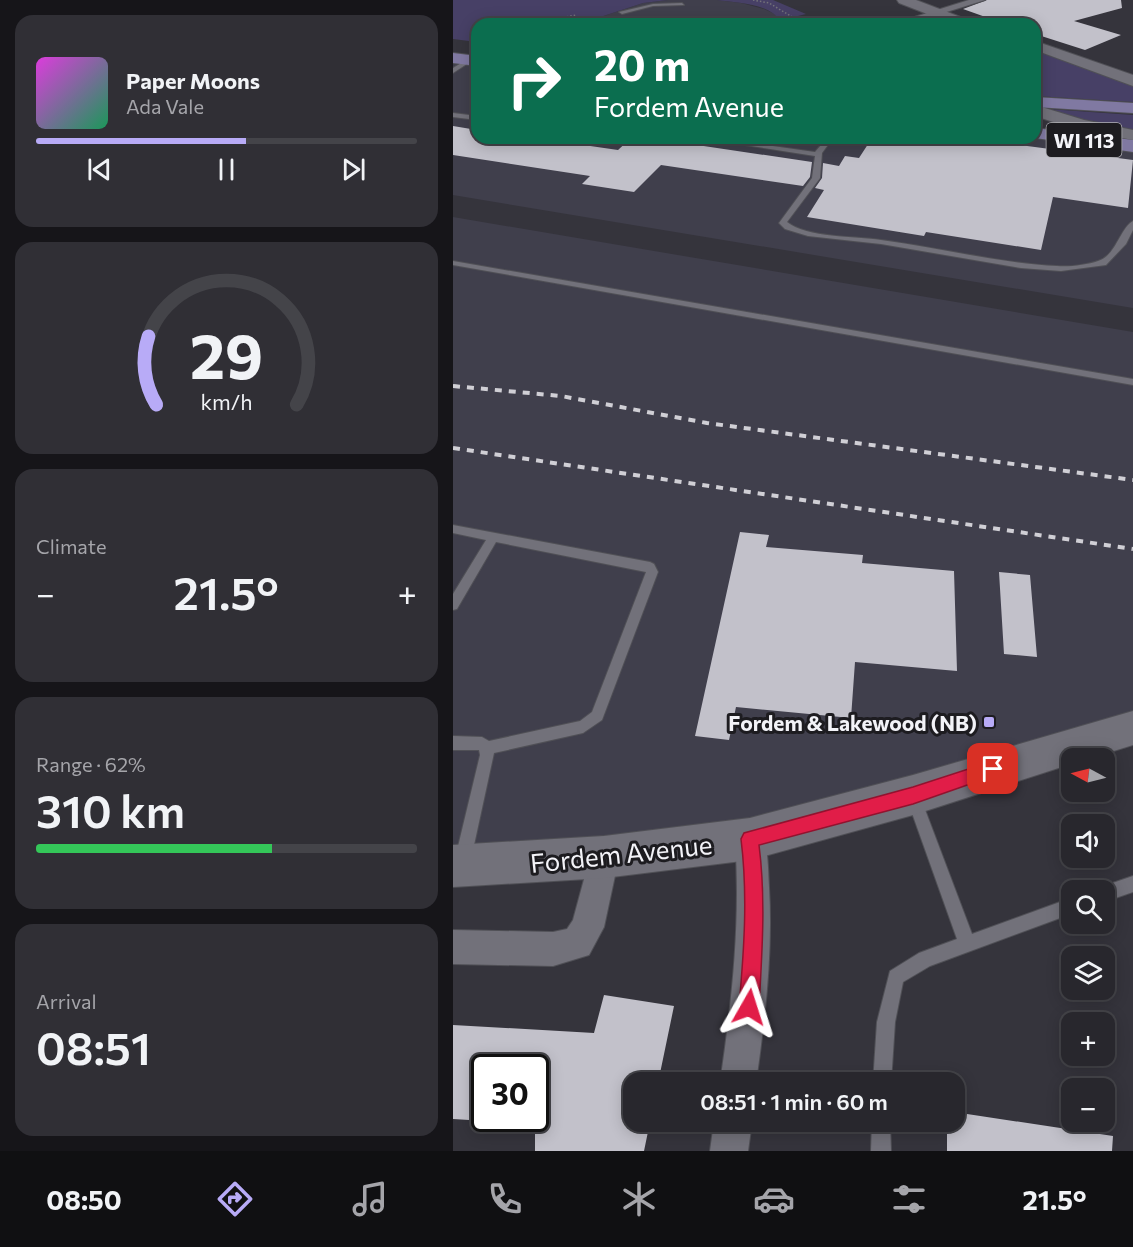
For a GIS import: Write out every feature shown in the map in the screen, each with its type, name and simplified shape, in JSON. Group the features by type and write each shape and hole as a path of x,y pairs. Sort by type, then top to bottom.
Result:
{"main road":[{"path":"453,45 471,54"},
{"path":"453,58 471,56"},
{"name":"WI 113","path":"1041,102 1133,108"},
{"name":"WI 113","path":"1041,134 1133,146"}],"street":[{"path":"904,0 951,18"},
{"path":"928,18 943,15 980,0"},
{"path":"1041,47 1133,81"},
{"path":"1041,112 1081,125 1133,135"},
{"name":"Fordem Avenue","path":"457,866 604,857 750,839 913,795 1133,728"},
{"path":"740,1072 751,988 755,927 755,880 750,839"},
{"path":"453,946 553,949 577,943 588,927 604,857"},
{"path":"729,1151 732,1132"}],"lane":[{"path":"634,16 667,4"},
{"path":"622,12 636,7 682,4"},
{"path":"453,71 471,59"},
{"path":"453,115 471,117"},
{"path":"744,144 811,154 819,153"},
{"path":"826,144 819,153 816,178 783,223 808,234 881,242 1021,266 1061,269 1103,263 1122,244 1133,223"},
{"path":"453,264 1133,382"},
{"path":"453,529 650,567 652,572 597,716 592,722 583,727 486,748"},
{"path":"453,605 493,537"},
{"path":"453,743 482,744 486,748 487,755 457,866"},
{"path":"913,795 967,944"},
{"path":"1115,890 1133,884"},
{"path":"883,1072 886,1022 896,976 925,959 1061,910"},
{"path":"881,1132 881,1151"}],"path":[{"path":"753,0 769,3 794,18"}],"shaded area":[{"path":"453,0 668,0 643,3 597,18 471,18 471,41 453,39"},
{"path":"668,0 717,0 764,9 779,18 597,18 643,3"},
{"path":"717,0 773,0 806,14 794,17 796,18 778,18 763,8"},
{"path":"1041,50 1133,86 1133,102 1041,96"},
{"path":"453,58 471,60 471,144 1041,144 1041,138 1133,146 1133,308 453,195"},
{"path":"1048,109 1133,115 1133,130 1090,124"},
{"path":"453,217 1133,332 1133,728 1061,748 1061,750 913,795 453,866"}],"building":[{"path":"987,0 1121,0 1122,8 1074,21 1121,35 1085,50 1041,36 1041,18 988,18 963,9"},
{"path":"453,126 471,129 471,144 576,144 618,150 624,144 690,144 812,162 810,177 803,186 661,165 634,192 582,184 590,176 453,155"},
{"path":"868,144 1012,144 1133,160 1128,208 1053,197 1041,250 926,232 924,236 807,217 824,190 815,188 822,178 823,163 839,166 845,156 859,158"},
{"path":"740,532 769,535 766,547 863,555 862,563 954,571 957,671 855,662 851,718 736,707 729,740 695,736"},
{"path":"999,572 1030,575 1037,657 1004,654"},
{"path":"604,995 674,1006 660,1072 623,1072 623,1132 648,1132 644,1151 535,1151 535,1132 549,1132 549,1054 471,1054 471,1120 453,1119 453,1025 594,1033"},
{"path":"965,1114 1061,1128 1061,1132 1086,1132 1113,1136 1112,1151 947,1151 947,1132 965,1132"}],"railway":[{"path":"462,387 453,386 561,396 707,423 1133,480"},
{"path":"453,448 1133,549"}],"place":[{"name":"Fordem & Lakewood (NB)","path":"989,722"}],"route":[{"path":"749,1007 755,927 755,880 750,839 913,795 993,769"}]}
